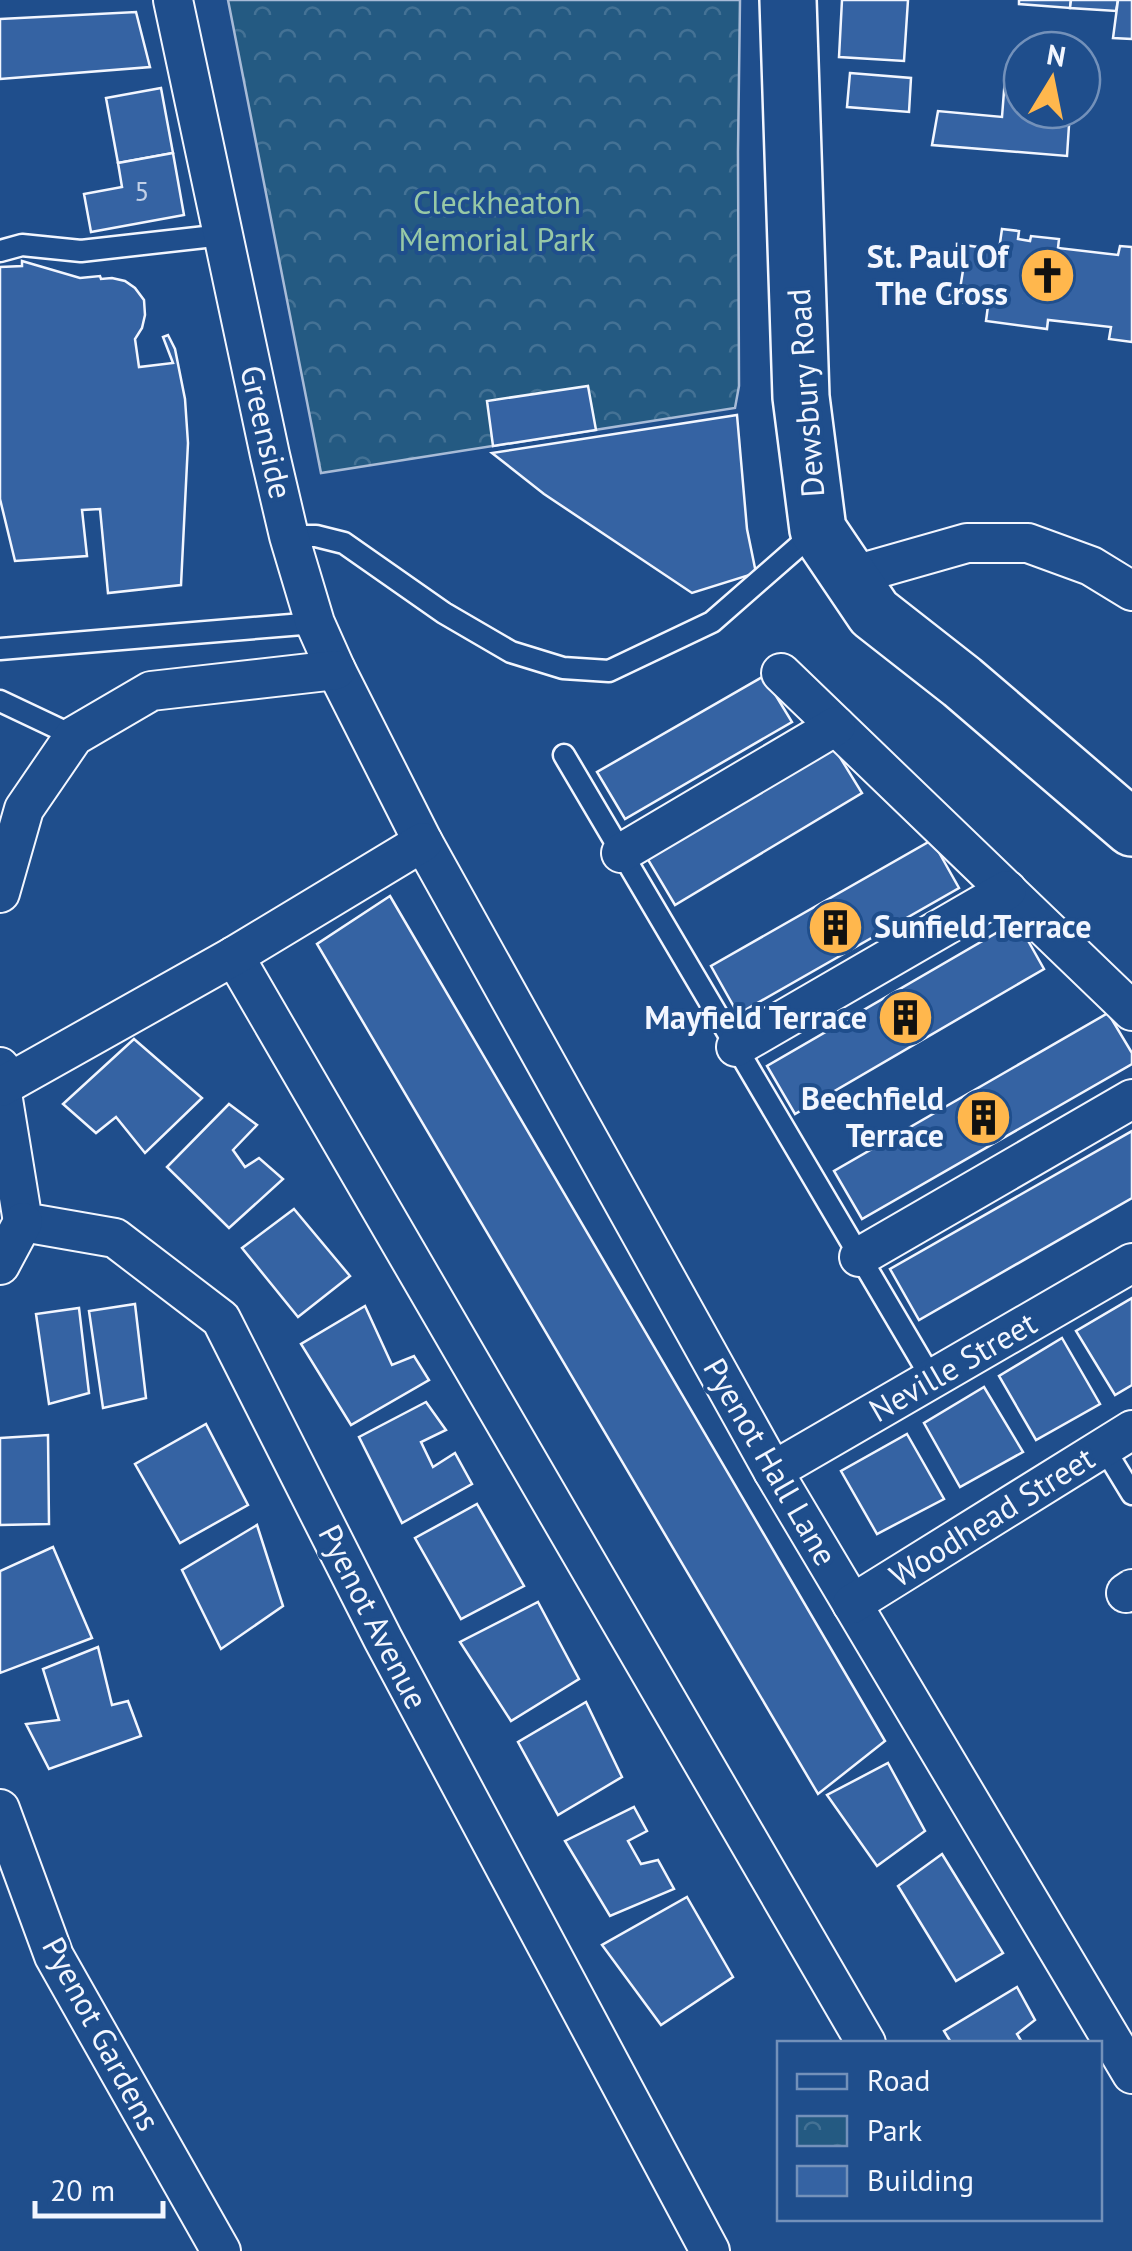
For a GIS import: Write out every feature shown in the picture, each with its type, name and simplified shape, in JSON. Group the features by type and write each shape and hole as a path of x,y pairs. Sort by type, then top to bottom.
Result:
{"main road":[{"name":"Dewsbury Road","path":"788,0 800,397 818,530 874,613 962,682 1132,828"}],"street":[{"name":"Greenside","path":"174,0 270,456 315,622 423,842"},
{"path":"850,578 967,543 1028,544 1091,566 1132,590"},
{"path":"0,893 24,809 74,736 151,692 336,670"},
{"path":"782,673 1132,1011"},
{"path":"622,853 836,726"},
{"path":"0,1265 23,1222 1,1077 234,956 423,842"},
{"name":"Pyenot Hall Lane","path":"423,842 773,1471 1129,2063"},
{"path":"736,1047 1007,890"},
{"path":"234,956 864,2041"},
{"path":"859,1257 1132,1099"},
{"name":"Pyenot Avenue","path":"23,1222 115,1238 221,1319 383,1639 710,2251"},
{"name":"Neville Street","path":"773,1471 1132,1262"},
{"name":"Woodhead Street","path":"852,1604 1118,1439"},
{"name":"Pyenot Gardens","path":"0,1809 54,1956 222,2251"}],"lane":[{"path":"0,251 22,245 81,250 224,235"},
{"path":"290,536 316,536 344,543 444,613 511,652 563,668 609,671 712,622 818,530"},
{"path":"0,649 315,622"},
{"path":"0,701 74,736"},
{"path":"564,756 932,1379"},
{"path":"1118,1439 1132,1494"}],"green space":[{"name":"Cleckheaton Memorial Park","path":"228,0 740,0 739,386 735,408 321,473"}],"building":[{"path":"842,0 908,0 904,61 839,57"},
{"path":"1019,0 1071,0 1070,8 1019,4"},
{"path":"1071,0 1118,0 1116,11 1070,8"},
{"path":"1118,0 1132,0 1132,39 1113,38"},
{"path":"136,12 150,67 0,79 0,19"},
{"path":"850,73 911,78 909,112 847,107"},
{"path":"161,88 173,153 118,163 106,98"},
{"path":"938,111 1002,117 1002,130 1069,130 1067,156 932,145"},
{"path":"173,153 184,215 91,232 84,194 122,187 118,163"},
{"name":"St. Paul Of The Cross","path":"1002,229 1019,231 1018,239 1059,239 1058,248 1118,255 1120,246 1132,247 1132,342 1109,339 1111,327 1048,320 1047,329 986,321 988,306 949,301 950,295 959,295 966,252 957,251 957,244 999,250"},
{"path":"22,261 80,278 100,276 125,281 144,300 142,328 135,339 139,367 173,363 163,337 168,335 175,349 185,399 188,443 181,585 108,593 100,509 82,510 87,556 15,561 0,499 0,267 22,266"},
{"path":"588,386 596,430 493,446 487,401"},
{"path":"737,415 747,529 756,573 692,593 544,494 492,453"},
{"path":"764,676 792,722 625,819 597,772"},
{"path":"833,746 862,793 675,905 647,858"},
{"name":"Sunfield Terrace","path":"932,840 959,888 738,1014 711,966"},
{"path":"390,896 885,1741 818,1794 317,944"},
{"name":"Mayfield Terrace","path":"1017,921 1044,969 795,1114 767,1066"},
{"name":"Beechfield Terrace","path":"1108,1013 1132,1053 1132,1064 862,1219 834,1171"},
{"path":"134,1039 202,1098 145,1153 116,1117 96,1133 63,1104"},
{"path":"229,1104 257,1125 233,1150 245,1167 259,1158 283,1179 229,1228 167,1167"},
{"path":"1132,1131 1132,1198 919,1320 890,1269"},
{"path":"294,1209 350,1276 298,1317 242,1248"},
{"path":"1132,1298 1132,1385 1115,1395 1076,1331"},
{"path":"135,1304 146,1398 103,1408 89,1311"},
{"path":"365,1306 392,1365 414,1356 429,1380 351,1425 301,1344"},
{"path":"79,1308 89,1393 49,1404 36,1314"},
{"path":"1062,1338 1100,1404 1036,1440 999,1376"},
{"path":"984,1387 1023,1452 960,1487 924,1423"},
{"path":"426,1402 446,1430 421,1442 433,1467 455,1453 472,1484 402,1523 359,1437"},
{"path":"206,1424 248,1505 180,1543 135,1464"},
{"path":"907,1434 944,1499 877,1534 841,1471"},
{"path":"48,1435 49,1524 0,1525 0,1438"},
{"path":"477,1504 524,1586 461,1619 415,1538"},
{"path":"257,1525 283,1606 221,1649 182,1570"},
{"path":"53,1547 92,1638 0,1673 0,1571"},
{"path":"538,1602 579,1679 511,1721 460,1642"},
{"path":"98,1647 112,1705 128,1701 141,1736 49,1769 26,1724 59,1720 43,1669"},
{"path":"586,1702 622,1777 558,1815 518,1742"},
{"path":"888,1763 925,1831 877,1866 827,1795"},
{"path":"634,1807 647,1831 628,1841 641,1864 658,1860 674,1889 610,1916 565,1841"},
{"path":"942,1854 1003,1953 956,1981 898,1886"},
{"path":"687,1897 733,1977 661,2025 602,1945"},
{"path":"1017,1987 1035,2020 1017,2034 1021,2041 950,2041 944,2031"}],"place":[{"name":"St. Paul Of The Cross","path":"1047,275"},
{"name":"Sunfield Terrace","path":"835,927"},
{"name":"Mayfield Terrace","path":"906,1018"},
{"name":"Beechfield Terrace","path":"983,1117"}]}
